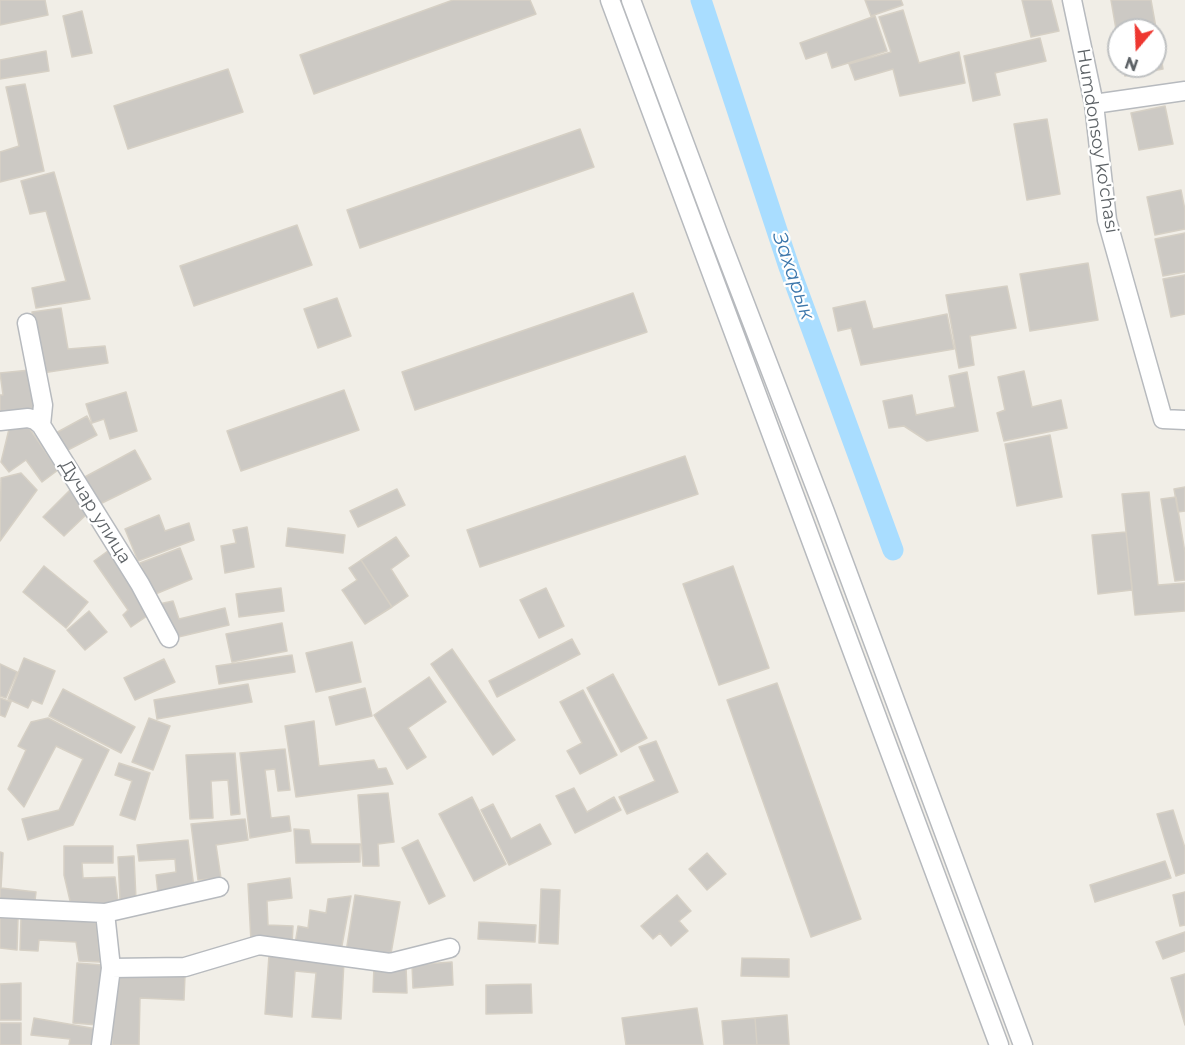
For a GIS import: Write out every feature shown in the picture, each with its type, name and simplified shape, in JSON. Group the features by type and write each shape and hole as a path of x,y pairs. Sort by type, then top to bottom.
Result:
{"street":[{"path":"610,0 999,1045"},
{"path":"631,0 1023,1045"},
{"name":"Humdonsoy ko'chasi","path":"1072,0 1094,105 1107,220 1163,419 1185,420"},
{"path":"1094,105 1185,91"},
{"path":"27,323 43,405 41,425"},
{"path":"0,421 28,418 41,425"},
{"name":"Дучар улица","path":"41,425 140,584 169,638"},
{"path":"0,908 105,913 219,887"},
{"path":"102,1045 111,968 105,913"},
{"path":"111,968 188,966 260,945 390,963 450,948"}],"building":[{"path":"0,0 45,0 48,15 0,25"},
{"path":"453,0 530,0 536,14 314,94 300,55"},
{"path":"865,0 901,0 903,5 871,16"},
{"path":"1022,0 1051,0 1059,31 1031,37"},
{"path":"1111,0 1151,0 1154,18 1114,18"},
{"path":"903,10 919,63 959,52 965,83 900,96 893,69 855,80 849,64 891,52 879,17"},
{"path":"82,11 92,53 72,57 63,16"},
{"path":"875,16 887,51 832,68 827,52 806,59 800,43"},
{"path":"1040,38 1046,61 995,73 1000,95 973,101 964,56"},
{"path":"46,51 49,71 0,79 0,60"},
{"path":"228,69 243,112 128,149 114,106"},
{"path":"25,84 44,171 0,182 0,152 19,146 6,87"},
{"path":"1165,106 1173,144 1139,150 1131,113"},
{"path":"1047,119 1060,194 1027,200 1014,124"},
{"path":"580,129 594,167 360,248 347,210"},
{"path":"54,172 90,299 36,308 32,288 66,281 46,211 30,214 21,181"},
{"path":"1181,190 1185,210 1185,229 1155,235 1147,197"},
{"path":"297,225 312,265 194,306 180,266"},
{"path":"1185,233 1185,272 1163,276 1155,239"},
{"path":"1088,263 1098,320 1030,331 1020,274"},
{"path":"1185,275 1185,314 1171,317 1163,279"},
{"path":"1007,286 1016,328 970,336 974,365 959,368 946,295"},
{"path":"633,293 647,332 415,410 402,372"},
{"path":"337,298 351,336 318,348 304,309"},
{"path":"865,301 873,329 947,314 954,349 861,365 851,328 838,331 833,308"},
{"path":"61,308 68,349 105,346 108,363 42,373 32,312"},
{"path":"30,370 34,410 0,413 0,395 3,395 0,373"},
{"path":"1024,371 1032,407 1061,400 1067,428 1004,441 997,413 1005,410 998,377"},
{"path":"967,372 978,431 927,441 904,426 889,428 883,401 912,395 916,415 955,407 949,376"},
{"path":"344,390 359,430 241,471 227,431"},
{"path":"126,392 137,431 110,439 104,419 92,423 86,404"},
{"path":"87,416 97,435 64,452 54,434"},
{"path":"25,422 58,470 42,482 26,460 9,472 1,462 10,425"},
{"path":"1050,435 1062,497 1017,506 1005,444"},
{"path":"135,450 151,479 98,505 81,479"},
{"path":"685,456 698,494 480,567 467,530"},
{"path":"21,473 37,490 0,541 1,478"},
{"path":"1185,487 1185,511 1178,512 1174,489"},
{"path":"397,489 405,505 358,527 350,511"},
{"path":"70,490 89,512 64,536 43,517"},
{"path":"1149,492 1158,585 1185,583 1185,611 1135,615 1122,494"},
{"path":"1176,497 1185,553 1185,580 1175,581 1161,499"},
{"path":"159,515 165,531 189,523 194,540 138,561 125,529"},
{"path":"247,527 254,567 225,573 221,546 236,543 233,530"},
{"path":"288,528 345,535 343,553 286,546"},
{"path":"1126,532 1132,590 1098,594 1092,535"},
{"path":"396,537 409,556 391,569 408,596 392,607 361,560"},
{"path":"112,548 153,612 131,627 123,615 128,610 94,561"},
{"path":"180,548 192,579 153,595 140,563"},
{"path":"361,560 392,607 365,624 342,590 357,580 349,568"},
{"path":"44,566 88,602 66,628 23,592"},
{"path":"733,566 769,668 719,685 683,584"},
{"path":"281,588 284,611 239,617 236,594"},
{"path":"546,588 564,626 539,638 520,600"},
{"path":"173,601 179,619 225,608 229,625 170,639 159,604"},
{"path":"89,611 107,632 85,650 67,630"},
{"path":"282,623 287,651 232,662 226,634"},
{"path":"572,639 580,654 497,697 489,681"},
{"path":"352,642 361,682 316,692 306,653"},
{"path":"452,649 515,740 493,755 431,664"},
{"path":"292,655 295,672 219,684 216,666"},
{"path":"24,658 55,671 42,704 32,700 28,708 8,699"},
{"path":"164,659 175,682 135,700 124,678"},
{"path":"0,664 17,672 6,698 0,696"},
{"path":"613,674 647,738 621,752 587,688"},
{"path":"429,677 446,702 408,728 426,757 407,769 374,715"},
{"path":"777,683 861,919 811,937 727,700"},
{"path":"248,684 252,702 157,719 154,700"},
{"path":"365,688 372,716 336,725 329,697"},
{"path":"63,689 135,727 121,753 49,716"},
{"path":"583,690 617,755 580,774 567,751 582,743 560,702"},
{"path":"0,698 11,702 5,717 0,715"},
{"path":"48,718 109,750 73,825 28,840 22,819 59,810 83,759 56,746 24,807 8,789 26,750 18,746 31,722"},
{"path":"149,718 170,726 153,770 132,762"},
{"path":"314,721 319,766 374,760 378,769 386,768 393,784 296,797 285,726"},
{"path":"656,741 678,792 627,814 619,797 655,781 639,747"},
{"path":"285,749 290,790 278,791 275,769 265,770 271,818 289,816 291,831 250,838 240,753"},
{"path":"235,753 240,814 231,815 228,780 211,781 213,818 190,819 186,755"},
{"path":"119,763 150,773 135,820 120,815 132,781 115,775"},
{"path":"574,788 587,812 614,797 621,810 575,833 556,796"},
{"path":"388,793 394,842 378,844 379,866 363,866 358,795"},
{"path":"472,797 506,864 474,881 439,814"},
{"path":"493,804 511,839 540,824 551,844 509,865 481,810"},
{"path":"1173,810 1185,848 1185,873 1176,876 1157,814"},
{"path":"245,819 248,840 216,845 221,878 198,880 191,824"},
{"path":"294,829 309,830 311,844 360,844 360,862 296,863"},
{"path":"188,840 194,888 158,893 156,875 176,872 175,859 139,861 137,845"},
{"path":"418,840 445,896 429,904 402,848"},
{"path":"64,846 113,846 113,863 82,863 83,878 115,877 118,902 71,905 64,875"},
{"path":"0,852 3,853 1,888 36,892 34,909 0,905"},
{"path":"707,853 726,874 707,890 689,869"},
{"path":"134,856 136,899 120,900 118,857"},
{"path":"1165,861 1171,878 1095,902 1090,885"},
{"path":"290,878 292,898 267,901 268,925 293,926 292,944 251,942 248,884"},
{"path":"541,889 560,890 558,944 539,943"},
{"path":"1185,892 1185,925 1180,926 1173,895"},
{"path":"355,895 400,902 390,959 346,952"},
{"path":"677,895 691,911 679,921 688,931 671,946 660,933 653,939 641,926"},
{"path":"351,896 341,951 295,944 298,926 308,928 310,910 326,913 328,899"},
{"path":"0,918 18,918 17,950 0,948"},
{"path":"21,918 96,922 100,962 79,961 76,942 39,940 38,951 20,950"},
{"path":"479,922 536,925 535,942 478,939"},
{"path":"1185,932 1185,951 1163,959 1156,942"},
{"path":"269,955 344,961 341,1019 312,1017 316,973 295,971 292,1017 265,1014"},
{"path":"742,958 789,959 789,977 741,976"},
{"path":"452,962 453,985 413,988 412,965"},
{"path":"77,963 103,965 98,1025 73,1023"},
{"path":"374,966 406,966 407,993 373,992"},
{"path":"114,973 185,975 184,1000 140,998 139,1045 112,1045"},
{"path":"1185,974 1185,1025 1171,978"},
{"path":"21,983 21,1020 0,1020 0,984"},
{"path":"531,984 532,1013 486,1014 486,985"},
{"path":"697,1008 703,1045 626,1045 622,1018"},
{"path":"787,1015 789,1045 757,1045 755,1018"},
{"path":"34,1018 97,1029 92,1045 69,1045 70,1039 31,1035"},
{"path":"755,1018 757,1045 724,1045 722,1021"},
{"path":"0,1023 21,1023 21,1045 0,1045"}],"waterway":[{"name":"Захарык","path":"701,0 789,267 893,550"}]}
